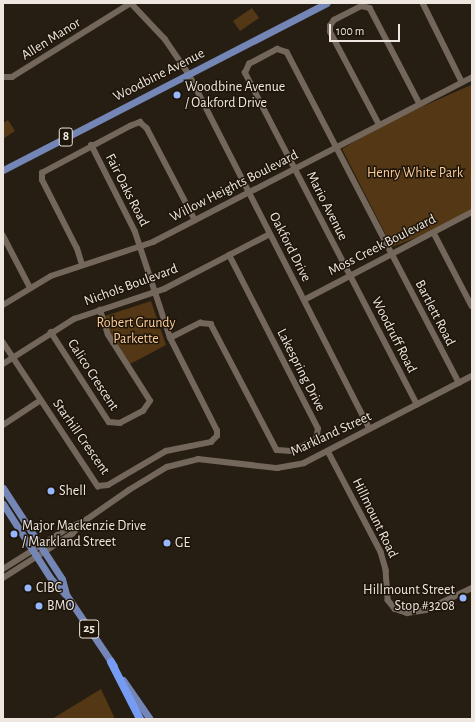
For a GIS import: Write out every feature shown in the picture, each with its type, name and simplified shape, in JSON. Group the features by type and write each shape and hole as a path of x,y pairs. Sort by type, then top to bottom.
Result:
{"highway":[{"path":"111,662 140,719"}],"main road":[{"name":"Woodbine Avenue","path":"3,170 326,3"},
{"name":"25","path":"3,488 62,579 67,596"},
{"name":"25","path":"3,504 37,556 67,596 150,719"}],"street":[{"name":"Oakford Drive","path":"131,3 165,39 189,74 370,429"},
{"name":"Allen Manor","path":"3,77 12,77 131,3"},
{"path":"423,3 462,82"},
{"path":"378,125 330,32 330,26 334,20 362,6 370,8 420,104"},
{"name":"Mario Avenue","path":"336,147 287,52 277,49 249,64 245,73 350,276"},
{"name":"Willow Heights Boulevard","path":"3,305 30,287 51,276 140,247 472,77"},
{"path":"82,265 41,177 46,169 91,145 140,122 144,124 195,220"},
{"name":"Fair Oaks Road","path":"91,145 140,247"},
{"name":"Bartlett Road","path":"336,147 459,383"},
{"name":"Moss Creek Boulevard","path":"304,300 472,212"},
{"path":"434,233 472,306"},
{"path":"3,234 30,287"},
{"name":"Nichols Boulevard","path":"3,364 74,319 155,292 270,234"},
{"name":"Starhill Crescent","path":"3,342 98,486 108,484 166,451 211,442 217,436 217,431 170,338 140,247"},
{"name":"Lakespring Drive","path":"170,338 200,323 211,324 277,450 291,451 316,440 318,429 229,255"},
{"name":"Woodruff Road","path":"350,276 417,405"},
{"name":"Calico Crescent","path":"52,332 109,422 120,423 143,411 150,401 108,335 100,310"},
{"name":"Markland Street","path":"3,569 68,528 86,520 158,472 187,460 210,459 277,468 304,463 472,376"},
{"path":"3,425 41,400"},
{"name":"Hillmount Road","path":"328,451 381,552 386,570 388,600 394,609 407,613 426,610 472,588"},
{"name":"Markland Street","path":"3,578 72,534 86,520"}],"green space":[{"path":"252,8 259,18 240,31 233,21"},
{"name":"Henry White Park","path":"471,85 472,209 426,234 392,247 342,149 385,123"},
{"path":"8,120 15,131 3,139 3,123"},
{"name":"Robert Grundy Parkette","path":"151,301 166,345 130,364 111,335 105,316"},
{"path":"101,689 115,719 52,719"}],"place":[{"name":"Woodbine Avenue / Oakford Drive","path":"177,95"},
{"name":"Shell","path":"51,491"},
{"name":"Major Mackenzie Drive / Markland Street","path":"14,534"},
{"name":"GE","path":"167,543"},
{"name":"CIBC","path":"28,588"},
{"name":"Hillmount Street Stop #3208","path":"463,598"},
{"name":"BMO","path":"39,606"}]}
